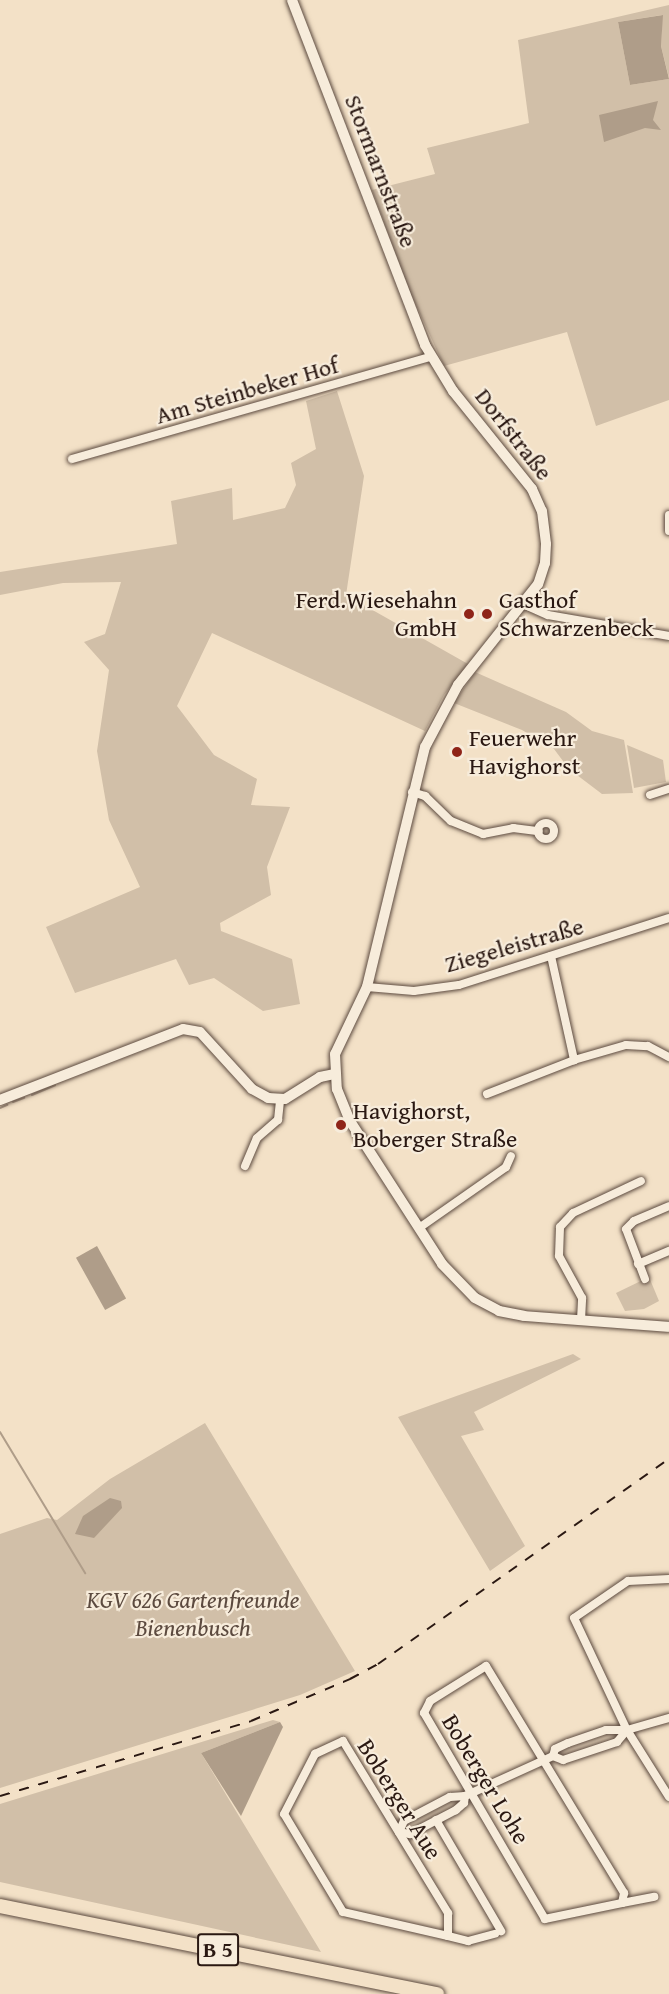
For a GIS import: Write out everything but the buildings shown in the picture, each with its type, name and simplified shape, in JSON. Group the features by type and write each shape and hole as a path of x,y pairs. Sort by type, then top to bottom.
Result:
{"main road":[{"name":"B 5","path":"0,1906 437,1994"}],"street":[{"name":"Stormarnstraße","path":"292,0 431,357"},
{"name":"Am Steinbeker Hof","path":"72,459 431,357"},
{"name":"Dorfstraße","path":"334,1074 337,1048 367,987 412,792 429,736 450,697 541,578 545,564 545,529 539,503 521,472 453,392 431,357"},
{"path":"669,515 669,531"},
{"path":"523,604 548,615 669,636"},
{"path":"650,795 669,789"},
{"path":"412,792 425,796 451,820 483,834 513,828 538,831"},
{"name":"Ziegeleistraße","path":"367,987 414,991 459,985 669,918"},
{"path":"551,956 574,1060"},
{"path":"0,1100 180,1029 195,1029 252,1089 280,1100"},
{"path":"488,1094 574,1060 626,1045 648,1046 669,1057"},
{"path":"280,1100 320,1077 334,1074 350,1121 450,1276 481,1302 512,1315 669,1327"},
{"path":"245,1166 257,1138 279,1118 280,1100"},
{"path":"419,1228 506,1167 511,1156"},
{"path":"580,1320 582,1298 559,1256 560,1227 573,1213 641,1181"},
{"path":"645,1279 626,1229 634,1221 669,1206"},
{"path":"638,1264 669,1251"},
{"path":"669,1579 628,1581 574,1618 627,1730 669,1797"},
{"name":"Boberger Lohe","path":"622,1903 624,1893 549,1757 489,1668 480,1668 424,1707 468,1794 545,1919 654,1897"},
{"path":"468,1794 464,1803 456,1810 410,1834 399,1832 404,1821 450,1797 468,1794 549,1757 555,1749 568,1743 606,1730 627,1730 669,1718"},
{"path":"549,1757 563,1760 617,1742 627,1730"},
{"name":"Boberger Aue","path":"436,1820 498,1933 468,1941 343,1912 284,1814 315,1754 343,1741 448,1913 448,1936"}],"green space":[{"path":"669,5 669,78 661,46 662,15 618,22 630,85 669,79 669,400 596,426 567,332 444,366 409,290 372,190 435,174 427,148 529,123 518,40"},
{"path":"337,391 364,476 346,595 468,664 444,695 425,731 212,633 177,706 214,755 257,779 251,805 290,807 267,867 271,895 220,923 221,931 292,959 300,1004 263,1011 214,978 189,985 176,959 75,993 46,927 140,887 109,820 97,751 109,670 84,642 105,634 121,582 63,583 0,595 0,572 177,544 171,501 232,488 233,520 285,508 296,485 291,463 316,449 306,401"},
{"path":"475,672 566,712 592,731 624,740 633,793 602,794 569,769 554,749 522,730 454,703"},
{"path":"627,745 663,760 666,782 634,788"},
{"path":"649,1277 659,1301 644,1309 625,1311 616,1293"},
{"path":"573,1354 581,1359 474,1412 484,1430 461,1436 525,1546 490,1571 398,1417"},
{"name":"KGV 626 Gartenfreunde Bienenbusch","path":"205,1423 355,1671 300,1695 0,1788 0,1534 47,1518 57,1520 110,1479"},
{"path":"273,1720 280,1722 201,1753 321,1952 0,1882 0,1804"}],"shaded area":[{"path":"663,15 661,46 669,79 630,85 618,22"},
{"path":"658,101 653,120 661,130 645,128 604,142 599,115"},
{"path":"97,1246 126,1298 105,1310 76,1258"},
{"path":"110,1498 121,1501 122,1508 94,1538 75,1534 83,1516"},
{"path":"280,1722 283,1727 241,1816 201,1753"}],"waterway":[{"path":"32,1095 55,1085"},
{"path":"13,1102 24,1098"},
{"path":"0,1108 7,1105"},
{"path":"0,1432 85,1573"}],"railway":[{"path":"0,1796 251,1721 350,1679 378,1664 669,1459"}],"place":[{"name":"Ferd.Wiesehahn GmbH","path":"469,614"},
{"name":"Gasthof Schwarzenbeck","path":"487,614"},
{"name":"Feuerwehr Havighorst","path":"457,752"},
{"name":"Havighorst, Boberger Straße","path":"341,1125"}]}
